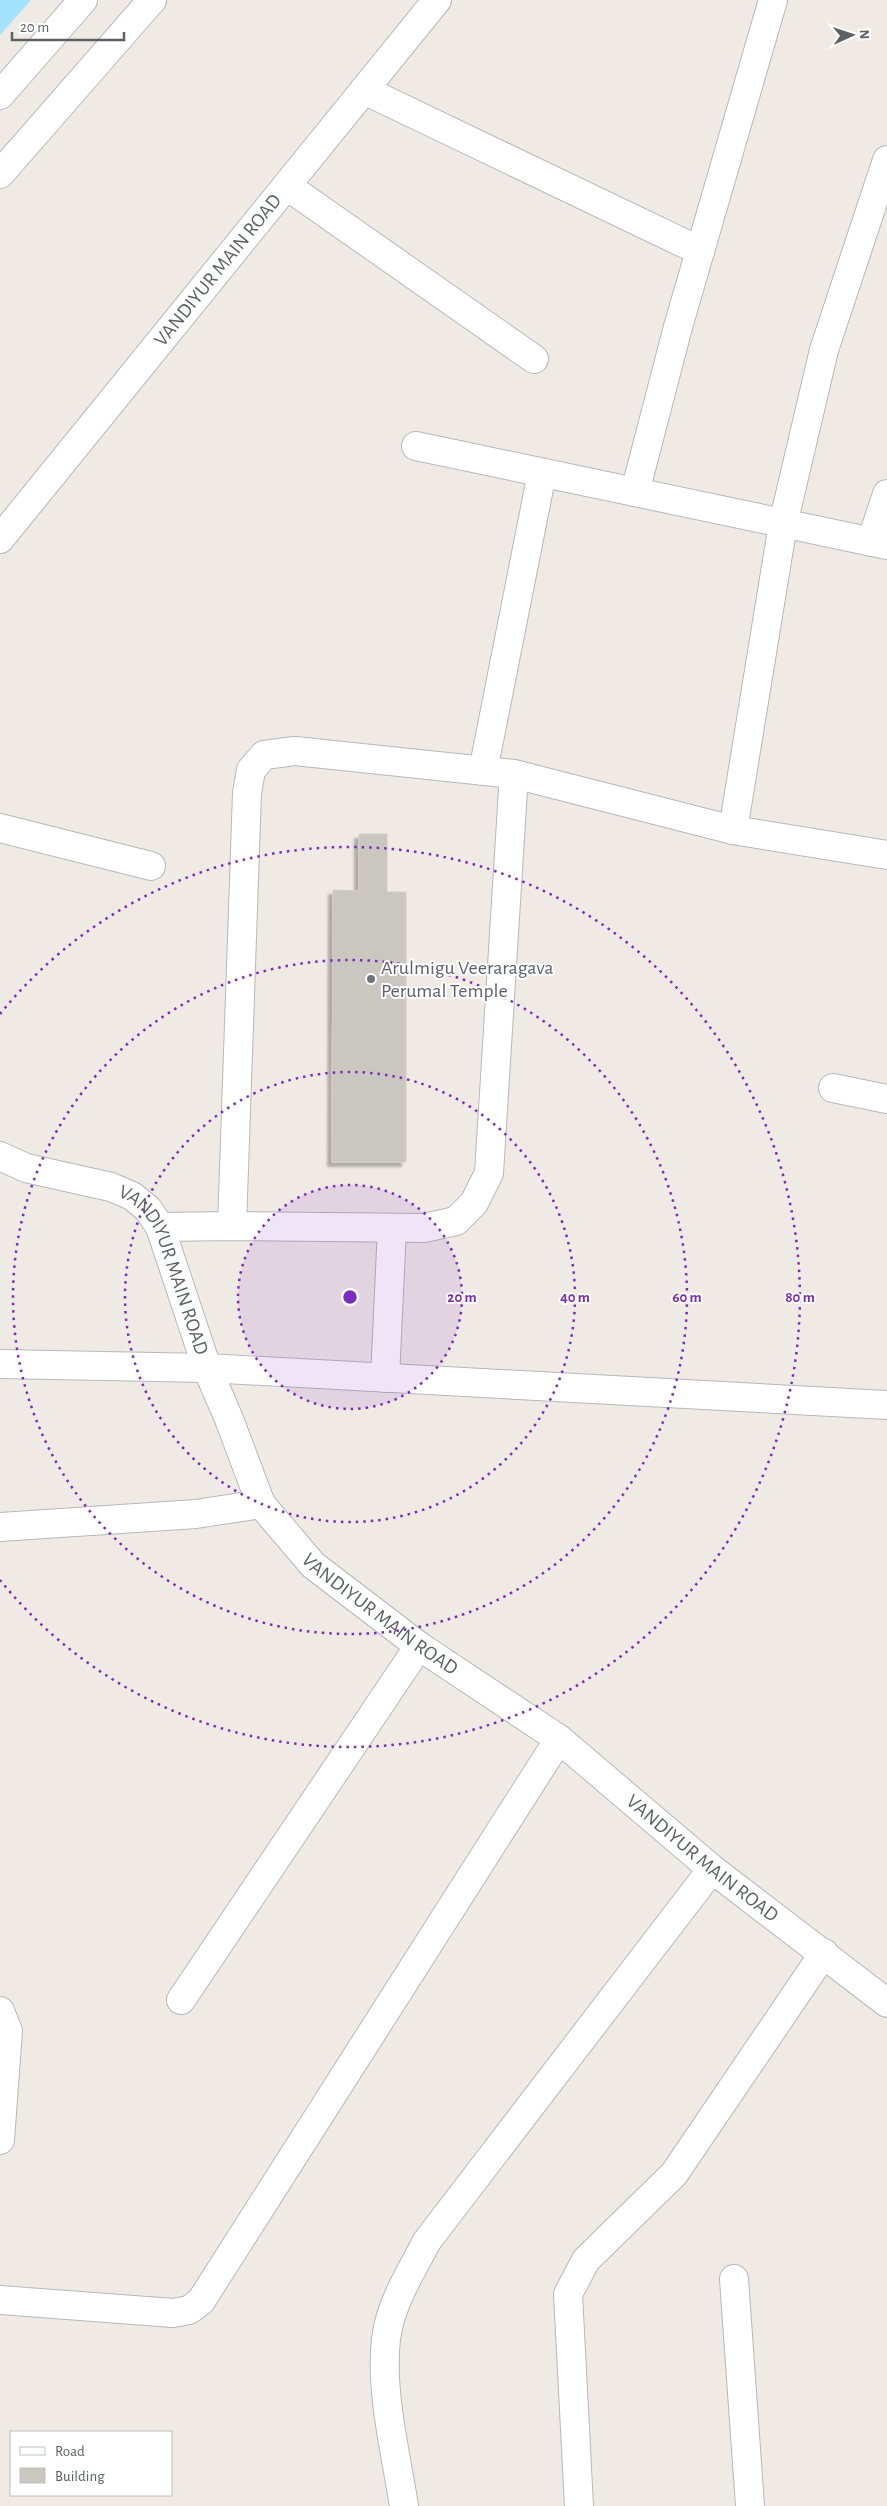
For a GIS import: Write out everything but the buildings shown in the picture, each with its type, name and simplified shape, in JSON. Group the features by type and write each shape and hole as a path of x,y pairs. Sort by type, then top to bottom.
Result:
{"street":[{"path":"0,95 83,0"},
{"path":"0,174 152,0"},
{"name":"VANDIYUR MAIN ROAD","path":"0,540 437,0"},
{"path":"635,492 700,251 773,0"},
{"path":"364,90 700,251"},
{"path":"732,830 783,524 824,350 887,160"},
{"path":"287,186 534,359"},
{"path":"416,446 879,544 887,494"},
{"path":"483,771 542,473"},
{"path":"232,1226 247,793 251,770 264,756 294,751 514,774 732,830 887,854"},
{"path":"160,1227 424,1228 456,1221 474,1203 489,1173 514,774"},
{"path":"0,828 151,866"},
{"path":"832,1088 887,1100"},
{"name":"VANDIYUR MAIN ROAD","path":"0,1156 26,1168 111,1187 132,1196 148,1209 160,1227 207,1368 261,1504 313,1565 419,1646 559,1738 712,1869 887,2003"},
{"path":"385,1378 392,1228"},
{"path":"0,1364 207,1368 887,1405"},
{"path":"0,1527 196,1514 261,1504"},
{"path":"181,2000 419,1646"},
{"path":"0,2300 166,2313 189,2310 202,2301 559,1738"},
{"path":"404,2506 386,2390 386,2339 397,2299 427,2241 712,1869"},
{"path":"580,2506 568,2294 586,2260 674,2174 824,1953"},
{"path":"0,2011 8,2031 0,2140"},
{"path":"734,2279 750,2506"}],"water":[{"path":"0,0 31,0 0,35"}],"place":[{"name":"Arulmigu Veeraragava Perumal Temple","path":"371,979"}]}
